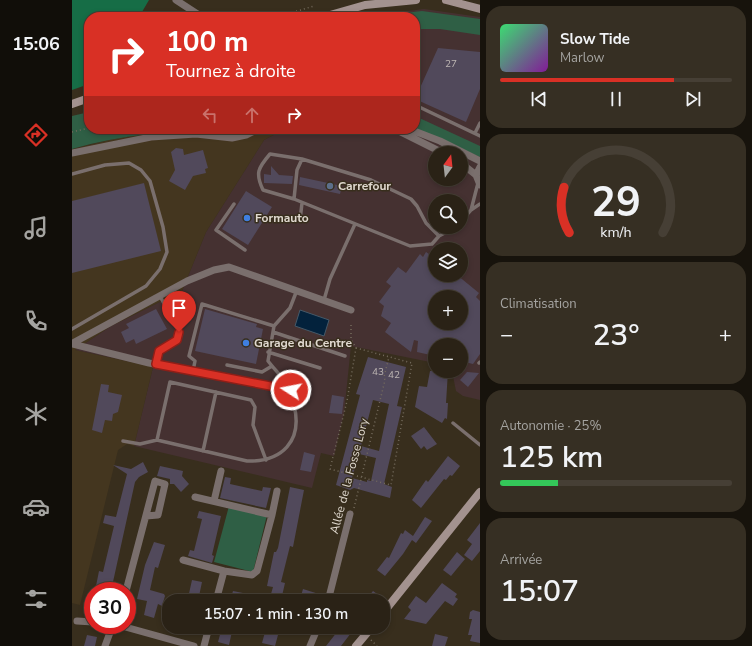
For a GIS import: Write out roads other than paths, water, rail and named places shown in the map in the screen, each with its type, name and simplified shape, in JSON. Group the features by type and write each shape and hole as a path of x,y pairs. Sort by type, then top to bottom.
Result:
{"main road":[{"path":"340,12 365,5 416,0"},
{"path":"446,0 480,9"},
{"path":"72,105 84,100"},
{"path":"72,105 84,104"},
{"path":"390,604 480,492"},
{"path":"356,646 366,634"}],"street":[{"path":"176,0 194,12"},
{"path":"420,133 440,141 480,161"},
{"path":"72,153 151,137 196,134 232,138 248,134"},
{"path":"405,134 429,146"},
{"path":"476,175 480,167"},
{"path":"468,169 476,175 479,184"},
{"path":"73,343 194,279 214,270 229,267 351,310"},
{"path":"73,343 156,364 291,390"},
{"path":"214,501 221,471"},
{"path":"128,582 155,481 165,484 158,515 146,516"},
{"path":"183,560 224,571 252,575 257,571 277,491"},
{"path":"195,497 272,515"},
{"name":"Allée de la Fosse Lory","path":"330,594 350,514"},
{"path":"218,594 224,571"},
{"path":"77,621 84,621"},
{"path":"136,630 194,646"},
{"path":"105,646 109,634"},
{"path":"204,646 207,634"},
{"path":"310,646 315,634"}],"lane":[{"path":"420,107 480,136"},
{"path":"475,133 480,123"},
{"path":"439,236 426,223 417,206 411,199 371,180 302,159 270,154 261,165 258,178 263,190 294,199 410,246 432,244 443,234"},
{"path":"294,199 297,170 302,159"},
{"path":"72,174 105,165 129,164 141,170 150,181 163,227 167,252 160,269 146,286 72,329"},
{"path":"470,210 479,184"},
{"path":"300,220 302,203"},
{"path":"234,204 216,230 245,250"},
{"path":"468,212 480,204"},
{"path":"324,300 330,279 355,224"},
{"path":"123,441 140,444 157,440 247,461 266,460 283,451 292,441 297,416 291,390 268,361 268,352 274,326 290,308 297,290"},
{"path":"156,364 159,351 177,340 179,332 160,296"},
{"path":"193,371 195,361 189,356 202,304 274,326"},
{"path":"273,332 346,356"},
{"path":"268,352 320,368"},
{"path":"227,365 262,372 272,366"},
{"path":"157,440 170,382 251,400 255,407 253,425 266,460"},
{"path":"203,451 216,392"},
{"path":"454,423 480,445"}],"water":[{"path":"300,310 329,320 324,336 295,326"}],"place":[{"name":"Carrefour","path":"330,186"},
{"name":"Formauto","path":"247,218"},
{"name":"Garage du Centre","path":"246,343"}]}
